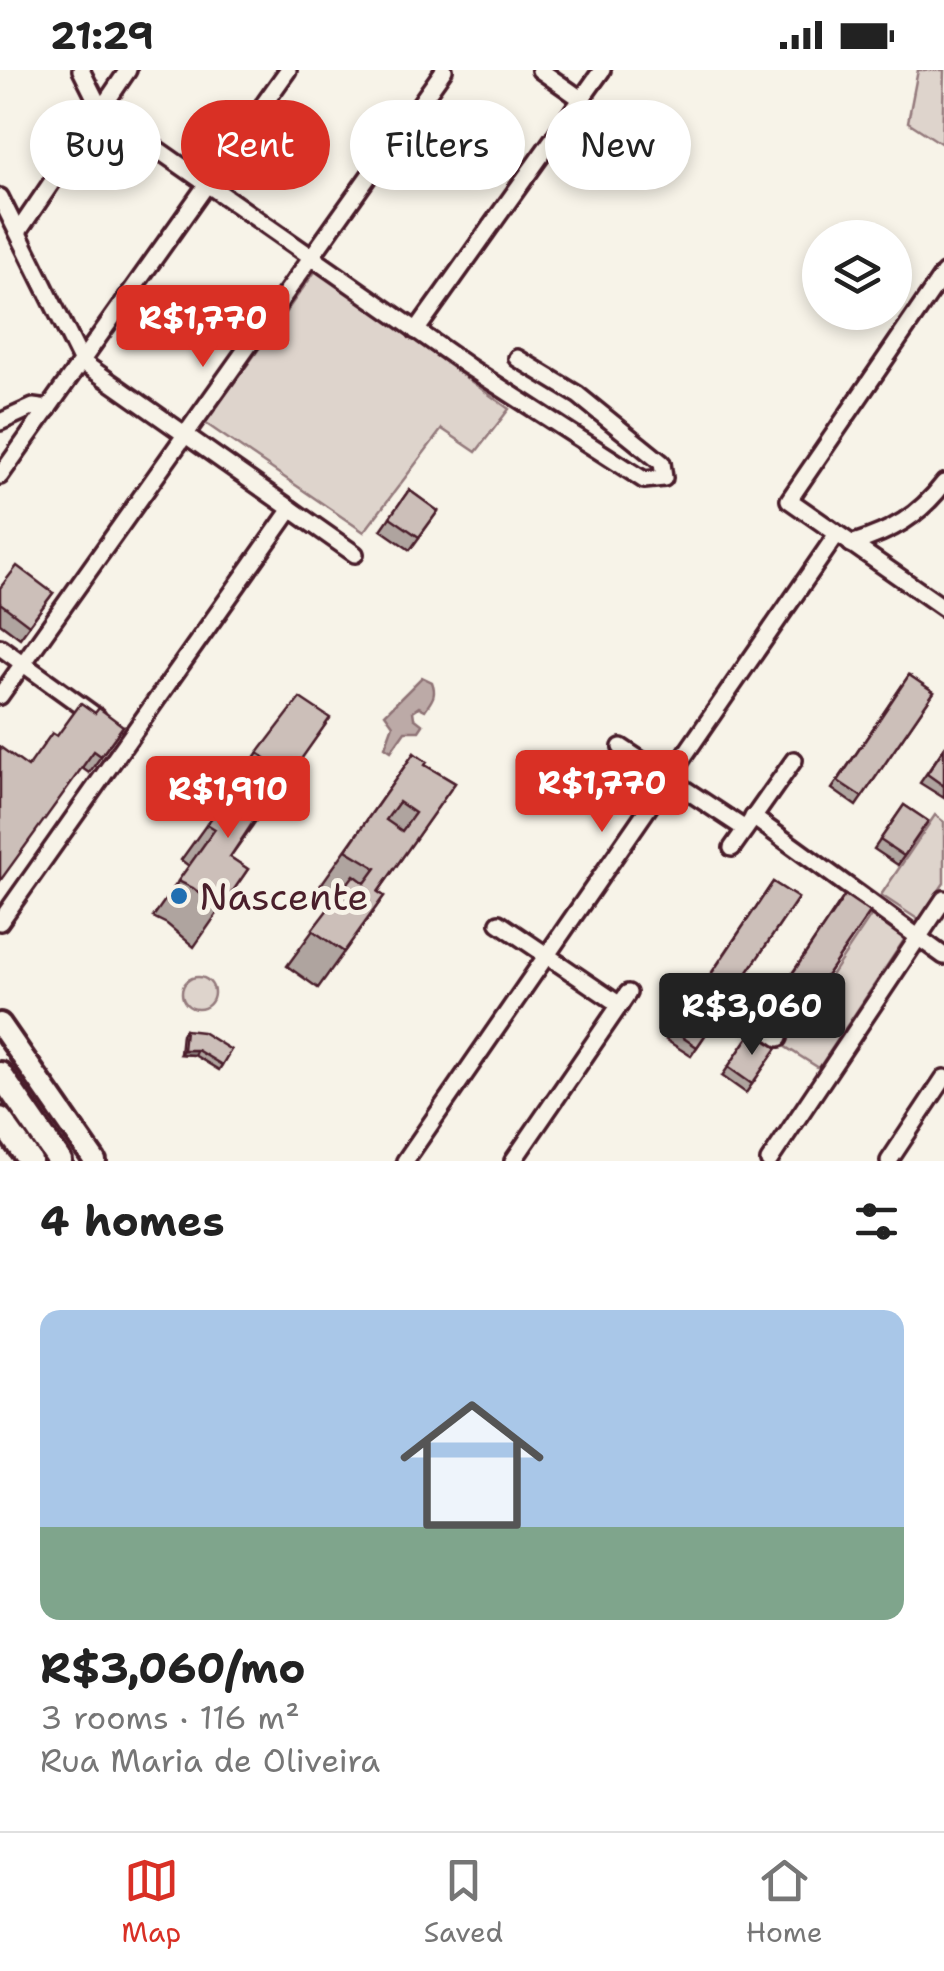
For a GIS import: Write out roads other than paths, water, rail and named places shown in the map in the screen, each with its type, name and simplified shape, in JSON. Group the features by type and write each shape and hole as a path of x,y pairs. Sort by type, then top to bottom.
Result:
{"highway":[{"path":"0,1074 60,1161"},
{"path":"0,1120 30,1161"}],"main road":[{"path":"0,1024 95,1161"}],"street":[{"path":"81,70 96,100"},
{"path":"108,100 128,70"},
{"path":"266,100 288,70"},
{"path":"0,696 444,70"},
{"path":"540,70 572,100"},
{"path":"581,100 602,70"},
{"path":"416,330 545,150"},
{"path":"18,232 47,190"},
{"path":"0,476 200,190"},
{"path":"215,190 469,367 644,480 664,478 662,462 578,395 517,358"},
{"path":"0,196 82,362 354,554"},
{"path":"944,273 789,500 944,608"},
{"path":"0,422 32,406 48,410"},
{"path":"851,544 901,526 923,509 944,483"},
{"path":"0,922 291,509"},
{"path":"405,1161 837,534"},
{"path":"0,648 128,739"},
{"path":"621,747 749,823 944,956"},
{"path":"732,848 794,760"},
{"path":"769,1161 944,899"},
{"path":"498,923 546,956 624,999 514,1161"},
{"path":"741,1012 778,1038"},
{"path":"889,1161 944,1078"}],"place":[{"name":"Nascente","path":"179,896"}]}
